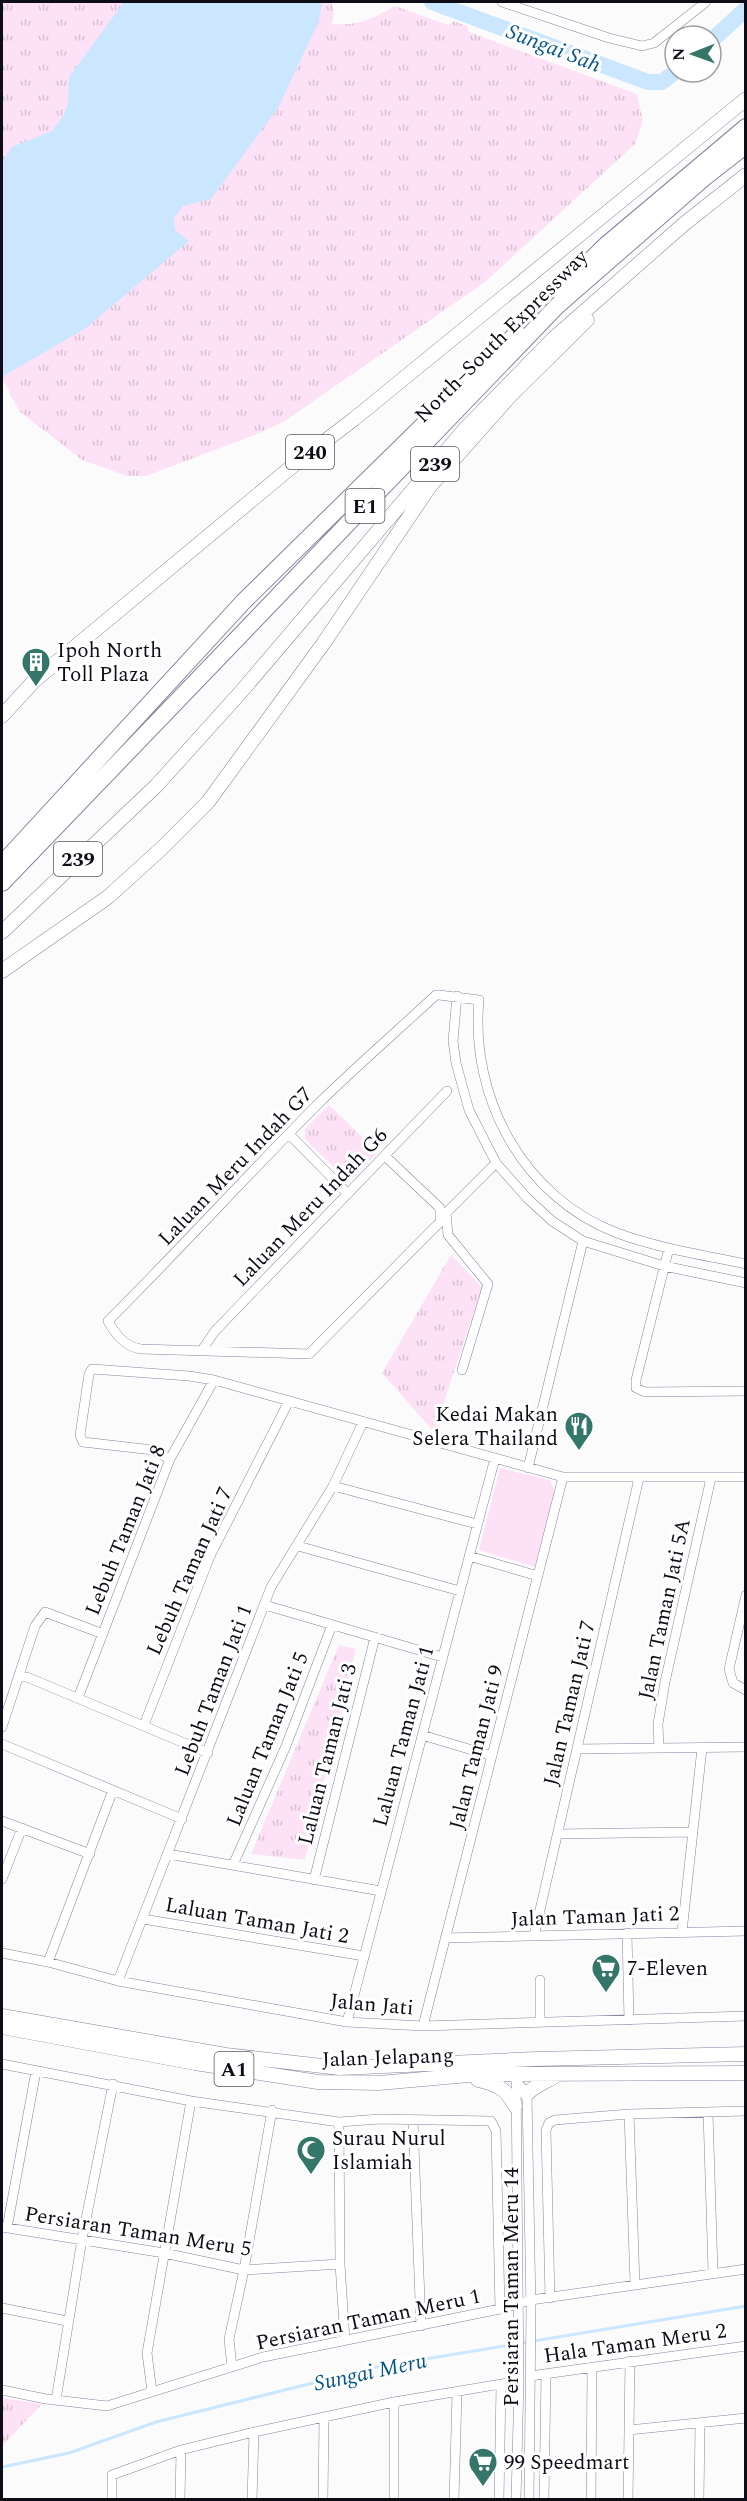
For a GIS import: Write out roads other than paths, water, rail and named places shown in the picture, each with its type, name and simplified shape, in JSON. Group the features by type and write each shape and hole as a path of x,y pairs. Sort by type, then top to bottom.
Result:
{"highway":[{"name":"North–South Expressway","path":"2,864 244,601 606,245 746,128"},
{"name":"North–South Expressway","path":"2,883 557,306 704,178 746,145"}],"main road":[{"name":"240","path":"2,716 34,681 295,464 354,419 746,99"},
{"name":"239","path":"2,932 156,786 240,693 464,430 553,339 684,224 746,175"},
{"path":"2,971 108,897 208,802 323,644 430,486 510,396 684,224"},
{"name":"Jalan Jelapang","path":"2,2016 226,2055 340,2068 746,2054"},
{"name":"Jalan Jelapang","path":"2,2027 195,2063 318,2082 380,2083 469,2075 746,2073"},
{"path":"527,2094 536,2086 549,2082 558,2074"},
{"path":"469,2075 500,2086 515,2106"}],"street":[{"path":"502,2 609,38 642,46 654,43 706,2"},
{"name":"Laluan Meru Indah G7","path":"202,1350 130,1347 113,1330 108,1321 289,1134 436,995 479,1000 477,1036 490,1100 508,1140 531,1172 558,1198 582,1215 616,1233 669,1248"},
{"path":"457,996 453,1041 456,1063 470,1110 496,1163 538,1208 565,1230 584,1241 664,1266 746,1283"},
{"name":"Laluan Meru Indah G6","path":"202,1350 215,1331 447,1091"},
{"path":"289,1134 348,1194"},
{"path":"202,1350 309,1354 434,1230 440,1222 440,1208 385,1156"},
{"path":"462,1370 488,1284 448,1235 446,1213 496,1163"},
{"path":"528,1468 584,1241"},
{"path":"746,1264 669,1248 636,1380 636,1388 645,1392 746,1391"},
{"path":"170,1459 153,1450 83,1442 80,1435 90,1371 94,1369 214,1380 563,1477 746,1477"},
{"name":"Lebuh Taman Jati 8","path":"78,1698 170,1459 214,1380"},
{"name":"Lebuh Taman Jati 7","path":"144,1725 210,1556 289,1401"},
{"name":"Lebuh Taman Jati 1","path":"118,1981 272,1587 333,1486 363,1422"},
{"name":"Laluan Taman Jati 1","path":"347,2022 495,1458"},
{"name":"Jalan Taman Jati 9","path":"423,2026 563,1477"},
{"name":"Jalan Taman Jati 7","path":"534,1936 639,1478"},
{"name":"Jalan Taman Jati 5A","path":"659,1748 658,1724 664,1682 711,1478"},
{"path":"333,1486 477,1524"},
{"path":"298,1546 460,1592"},
{"path":"469,1556 538,1576"},
{"path":"746,1595 729,1669 733,1683 746,1690"},
{"path":"265,1605 442,1657"},
{"path":"2,1727 38,1618 45,1612 103,1634"},
{"name":"Laluan Taman Jati 5","path":"233,1865 286,1746 332,1625"},
{"name":"Laluan Taman Jati 3","path":"315,1880 375,1638"},
{"path":"18,1677 27,1677 208,1753"},
{"path":"422,1735 492,1756"},
{"path":"2,1744 182,1818"},
{"path":"577,1749 746,1747"},
{"path":"682,1932 702,1748"},
{"path":"48,1962 113,1790"},
{"path":"2,1821 90,1854"},
{"path":"2,1879 22,1828"},
{"path":"558,1834 693,1832"},
{"path":"168,1854 381,1891"},
{"name":"Laluan Taman Jati 2","path":"143,1919 364,1956"},
{"name":"Jalan Taman Jati 2","path":"446,1938 746,1931"},
{"path":"627,1934 629,2020"},
{"name":"Jalan Jati","path":"2,1953 48,1962 118,1981 347,2022 423,2026 746,2016"},
{"path":"540,1980 540,2023"},
{"path":"514,2075 523,2060"},
{"path":"2,2064 190,2100 339,2121 491,2121 496,2127 500,2309"},
{"path":"402,2066 503,2068 514,2075 527,2094"},
{"path":"4,2227 36,2070"},
{"name":"Persiaran Taman Meru 14","path":"514,2075 519,2307 516,2499"},
{"path":"56,2400 67,2321 113,2084"},
{"name":"Persiaran Taman Meru 14","path":"527,2094 531,2304 529,2499"},
{"path":"152,2392 147,2353 190,2100"},
{"path":"232,2367 228,2338 244,2270 272,2110"},
{"path":"550,2298 546,2130 549,2123 555,2120 629,2114 746,2111"},
{"path":"708,2113 713,2272"},
{"path":"629,2114 635,2284"},
{"path":"413,2120 421,2326"},
{"path":"339,2121 340,2264 345,2342"},
{"name":"Persiaran Taman Meru 5","path":"4,2227 164,2253 244,2270 340,2264"},
{"name":"Persiaran Taman Meru 1","path":"2,2390 107,2406 263,2357 519,2307 550,2298 713,2272 746,2269"},
{"path":"2,2308 67,2321"},
{"name":"Hala Taman Meru 2","path":"530,2376 746,2346"},
{"path":"628,2499 630,2361"},
{"path":"591,2499 592,2367"},
{"path":"544,2499 546,2374"},
{"path":"112,2499 112,2475 181,2450 394,2402 519,2381"},
{"path":"499,2499 501,2385"},
{"path":"454,2499 457,2393"},
{"path":"394,2402 394,2499"},
{"path":"322,2499 324,2418"},
{"path":"629,2430 746,2418"},
{"path":"699,2499 700,2424"},
{"path":"252,2499 254,2432"},
{"path":"180,2499 181,2450"}],"water":[{"path":"124,2 322,2 319,21 278,108 211,199 183,206 174,218 175,230 189,241 86,328 2,377 2,162 12,147 52,131 64,115 68,104 69,77"}],"waterway":[{"name":"Sungai Sah","path":"432,2 648,82 663,81"},
{"name":"Sungai Sah","path":"723,30 746,9"},
{"name":"Sungai Meru","path":"2,2467 69,2453 156,2422 377,2367 746,2306"}],"place":[{"name":"Ipoh North Toll Plaza","path":"36,688"},
{"name":"Kedai Makan Selera Thailand","path":"579,1452"},
{"name":"7-Eleven","path":"606,1994"},
{"name":"Surau Nurul Islamiah","path":"311,2176"},
{"name":"99 Speedmart","path":"483,2488"}]}
